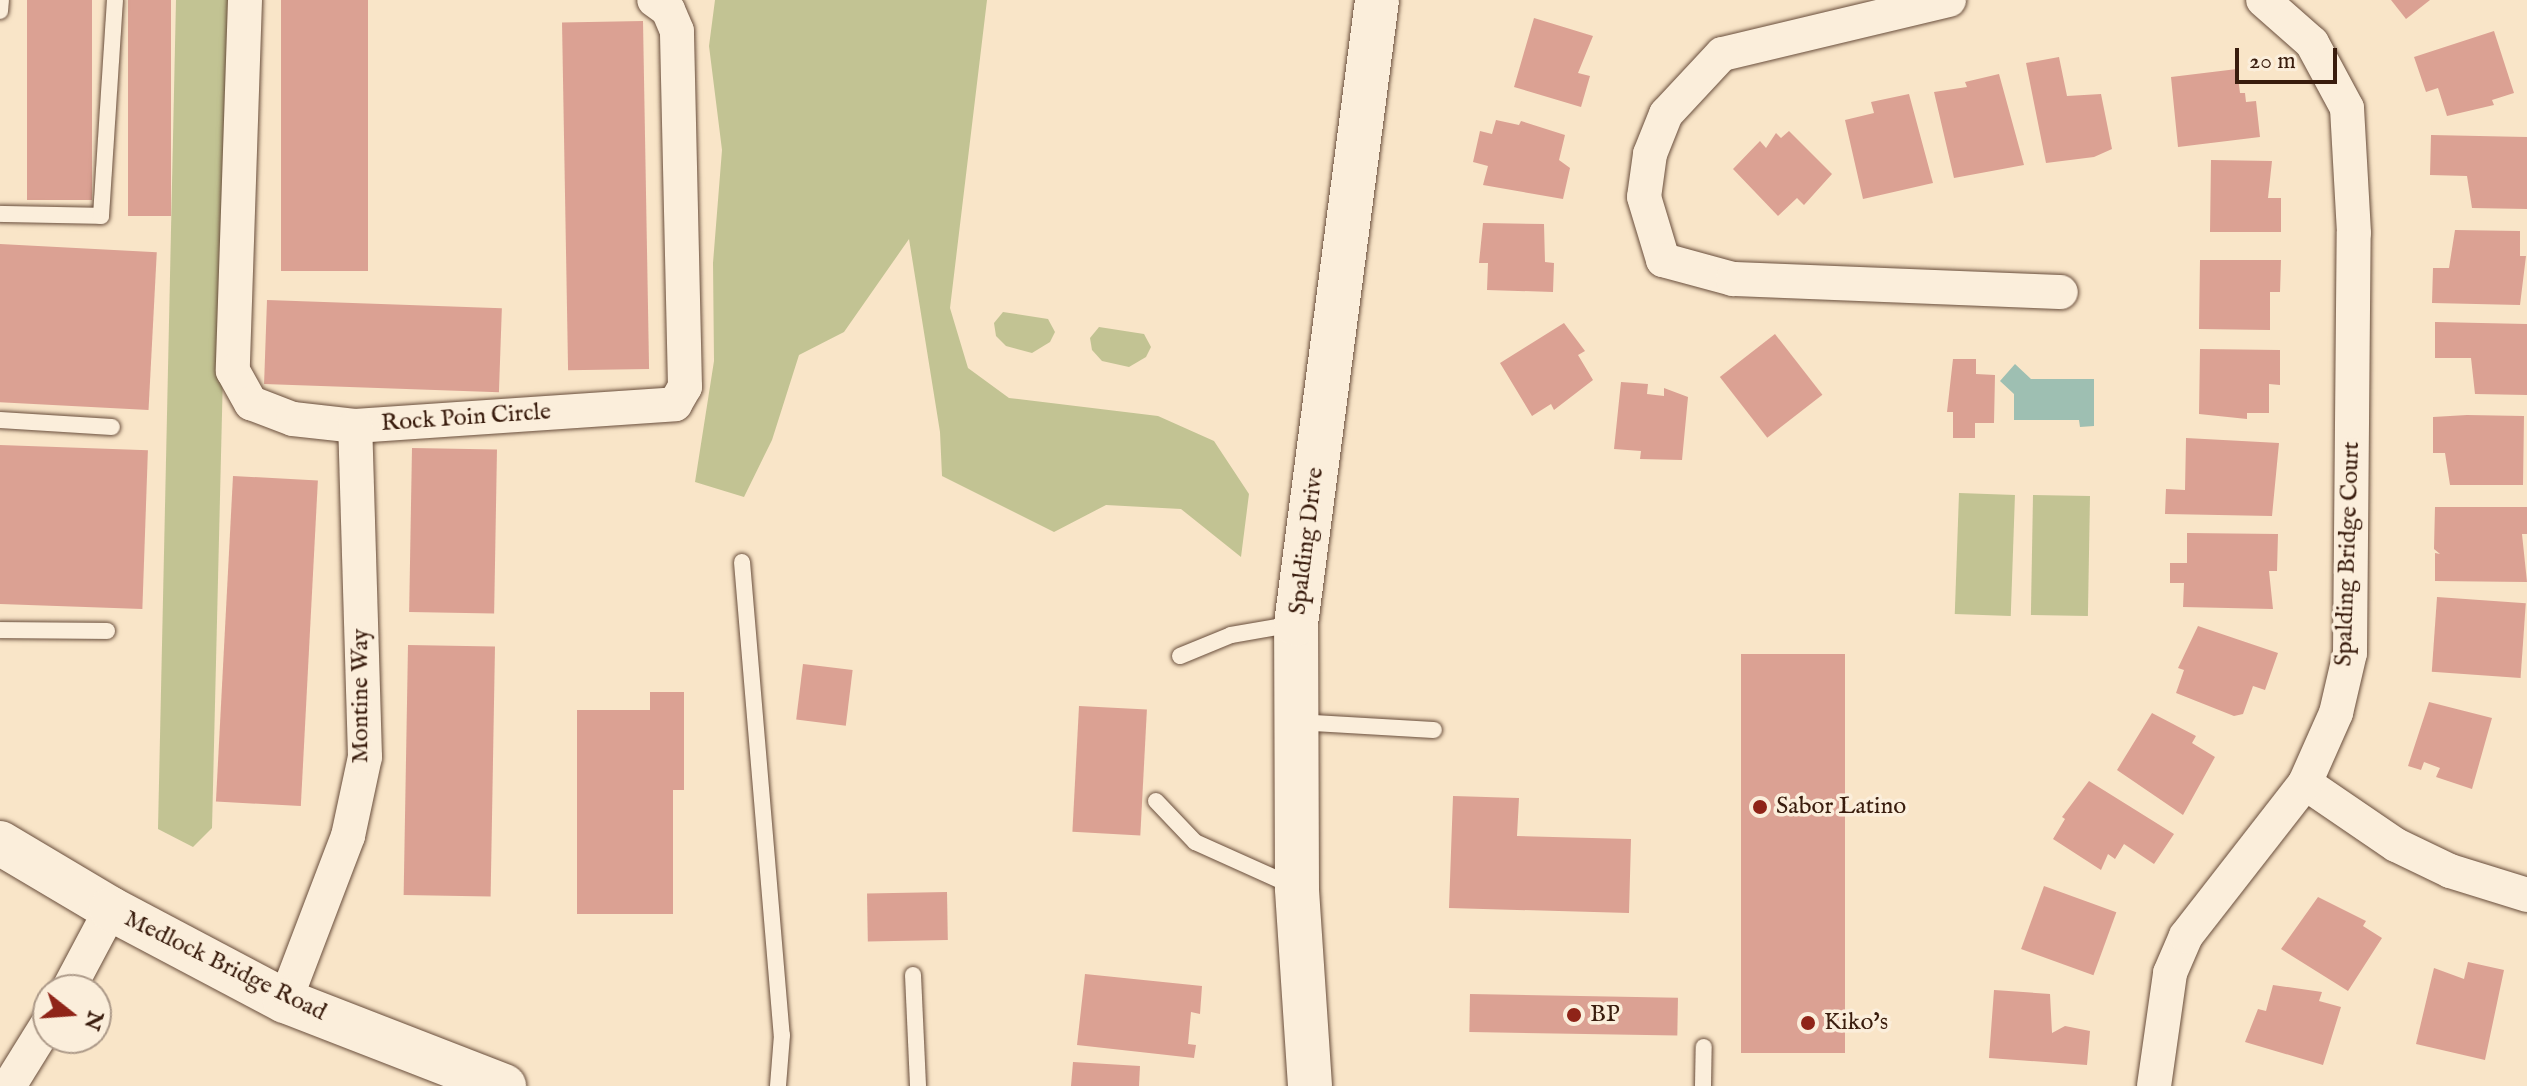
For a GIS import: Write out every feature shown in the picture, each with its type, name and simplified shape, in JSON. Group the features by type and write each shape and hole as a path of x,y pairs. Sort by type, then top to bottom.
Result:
{"main road":[{"name":"Spalding Drive","path":"1310,1086 1297,888 1296,624 1377,0"},
{"name":"Medlock Bridge Road","path":"0,843 111,909 285,1001 504,1086"}],"street":[{"name":"Rock Poin Circle","path":"245,0 233,371 251,403 293,419 355,426 675,404 685,387 677,31 668,10 654,0"},
{"path":"1949,0 1722,54 1666,114 1650,154 1644,197 1663,260 1733,279 2061,292"},
{"name":"Spalding Bridge Court","path":"2154,1086 2170,973 2186,936 2305,783 2336,713 2350,653 2354,233 2347,108 2312,43 2263,0"},
{"name":"Montine Way","path":"285,1001 348,836 365,757 355,426"},
{"path":"2305,783 2396,845 2450,871 2527,895"},
{"path":"76,974 111,909"},
{"path":"9,1086 32,1049"}],"lane":[{"path":"0,11 1,0"},
{"path":"0,214 101,216 115,0"},
{"path":"0,420 112,427"},
{"path":"742,562 782,1035 778,1086"},
{"path":"1180,656 1231,635 1296,624"},
{"path":"0,630 107,631"},
{"path":"1295,722 1434,730"},
{"path":"1156,801 1195,842 1297,888"},
{"path":"913,975 918,1086"},
{"path":"1703,1086 1704,1047"}],"green space":[{"path":"176,0 232,0 212,828 193,847 158,829"},
{"path":"715,0 987,0 950,308 968,368 1009,398 1158,416 1214,441 1249,494 1241,557 1181,509 1106,505 1054,532 942,476 940,432 909,239 844,332 799,355 772,440 744,497 695,482 714,361 713,263 722,150 709,46"},
{"path":"1003,312 1048,319 1055,332 1050,342 1032,353 1006,346 996,336 994,323"},
{"path":"1099,327 1144,334 1151,347 1146,357 1129,367 1102,361 1092,350 1090,338"},
{"path":"1959,493 2015,495 2011,616 1955,614"},
{"path":"2033,495 2090,496 2088,616 2031,615"}],"shaded area":[{"path":"2015,364 2031,379 2094,379 2094,426 2080,427 2079,420 2014,420 2014,394 2000,381"}],"building":[{"path":"27,0 92,0 92,200 27,200"},
{"path":"128,0 171,0 171,216 128,216"},
{"path":"281,0 368,0 368,271 281,271"},
{"path":"2391,0 2430,0 2406,19"},
{"path":"1534,18 1593,36 1578,73 1590,76 1581,107 1514,87"},
{"path":"643,21 649,369 568,370 562,22"},
{"path":"2494,31 2514,93 2492,100 2494,105 2447,116 2438,88 2426,92 2414,57"},
{"path":"2059,57 2067,96 2101,94 2112,149 2094,157 2046,163 2026,63"},
{"path":"2237,69 2240,93 2245,93 2246,102 2256,101 2260,137 2178,147 2171,77"},
{"path":"1999,74 2024,165 1954,178 1934,92 1967,87 1965,82"},
{"path":"1909,94 1933,183 1863,199 1845,120 1874,113 1871,102"},
{"path":"1496,120 1519,125 1521,121 1565,135 1559,160 1570,168 1563,199 1483,185 1488,166 1473,162 1480,131 1492,134"},
{"path":"1789,131 1832,174 1804,205 1797,198 1778,216 1733,169 1760,141 1766,148 1776,133 1781,138"},
{"path":"2431,135 2527,137 2527,209 2472,208 2467,176 2430,175"},
{"path":"2211,160 2272,161 2268,198 2281,198 2281,232 2210,232"},
{"path":"1483,223 1544,224 1545,262 1554,263 1553,292 1487,290 1488,263 1479,263"},
{"path":"2455,230 2520,231 2520,256 2526,256 2520,305 2432,303 2433,268 2449,268"},
{"path":"0,244 157,252 149,410 0,402"},
{"path":"2200,260 2281,260 2280,292 2270,292 2270,330 2199,329"},
{"path":"267,300 502,308 499,392 264,384"},
{"path":"2435,322 2527,324 2527,395 2475,394 2471,358 2435,358"},
{"path":"1564,323 1585,351 1578,355 1593,380 1554,410 1551,404 1532,416 1500,363"},
{"path":"1775,334 1822,395 1767,438 1720,377"},
{"path":"2200,349 2280,350 2280,385 2269,384 2269,413 2247,413 2247,419 2199,414"},
{"path":"1953,359 1976,359 1976,374 1995,375 1994,423 1975,423 1975,438 1953,438 1953,412 1947,412"},
{"path":"1621,382 1648,384 1647,394 1664,396 1664,388 1688,397 1682,460 1640,459 1641,451 1614,449"},
{"path":"2524,416 2523,485 2450,485 2445,453 2433,453 2433,417"},
{"path":"2186,438 2279,443 2272,516 2165,514 2166,489 2185,490"},
{"path":"0,445 148,450 142,609 0,604"},
{"path":"412,448 497,449 494,613 409,612"},
{"path":"233,476 318,480 301,806 216,802"},
{"path":"2435,507 2527,507 2527,534 2522,534 2527,582 2435,581 2435,553 2440,554 2434,549"},
{"path":"2187,533 2278,534 2277,571 2269,571 2273,609 2183,607 2184,583 2170,583 2170,563 2187,563"},
{"path":"2437,597 2526,603 2521,678 2432,672"},
{"path":"2198,626 2278,653 2265,690 2253,686 2243,714 2234,716 2176,693 2184,670 2178,668"},
{"path":"408,645 495,647 491,896 404,895"},
{"path":"1741,654 1845,654 1845,1053 1741,1053"},
{"path":"803,664 853,670 846,726 796,720"},
{"path":"650,692 684,692 684,790 673,790 673,914 577,914 577,710 650,710"},
{"path":"2429,702 2492,718 2472,789 2436,777 2440,768 2424,762 2421,770 2408,766"},
{"path":"1079,706 1147,710 1140,835 1072,832"},
{"path":"2152,713 2196,736 2192,743 2215,757 2183,815 2117,770"},
{"path":"2089,781 2174,834 2154,864 2124,844 2115,859 2108,854 2101,870 2053,839 2065,819 2062,817"},
{"path":"1453,796 1519,798 1517,836 1631,839 1629,913 1449,908"},
{"path":"2044,886 2116,912 2093,975 2021,949"},
{"path":"947,892 948,940 868,941 867,893"},
{"path":"2318,897 2366,921 2363,926 2382,938 2348,991 2281,949"},
{"path":"2468,962 2504,970 2485,1060 2416,1044 2434,968 2464,979"},
{"path":"1085,974 1202,986 1200,1014 1191,1012 1188,1044 1196,1045 1194,1058 1077,1045"},
{"path":"2273,985 2322,992 2319,1001 2341,1007 2323,1065 2245,1042 2258,1009 2266,1011"},
{"path":"1994,990 2050,994 2052,1033 2065,1026 2090,1031 2087,1065 1989,1058"},
{"name":"BP","path":"1470,994 1678,998 1677,1036 1469,1032"},
{"path":"1073,1062 1140,1066 1139,1086 1071,1086"}],"place":[{"name":"Sabor Latino","path":"1760,807"},
{"name":"BP","path":"1574,1015"},
{"name":"Kiko's","path":"1808,1023"}]}
